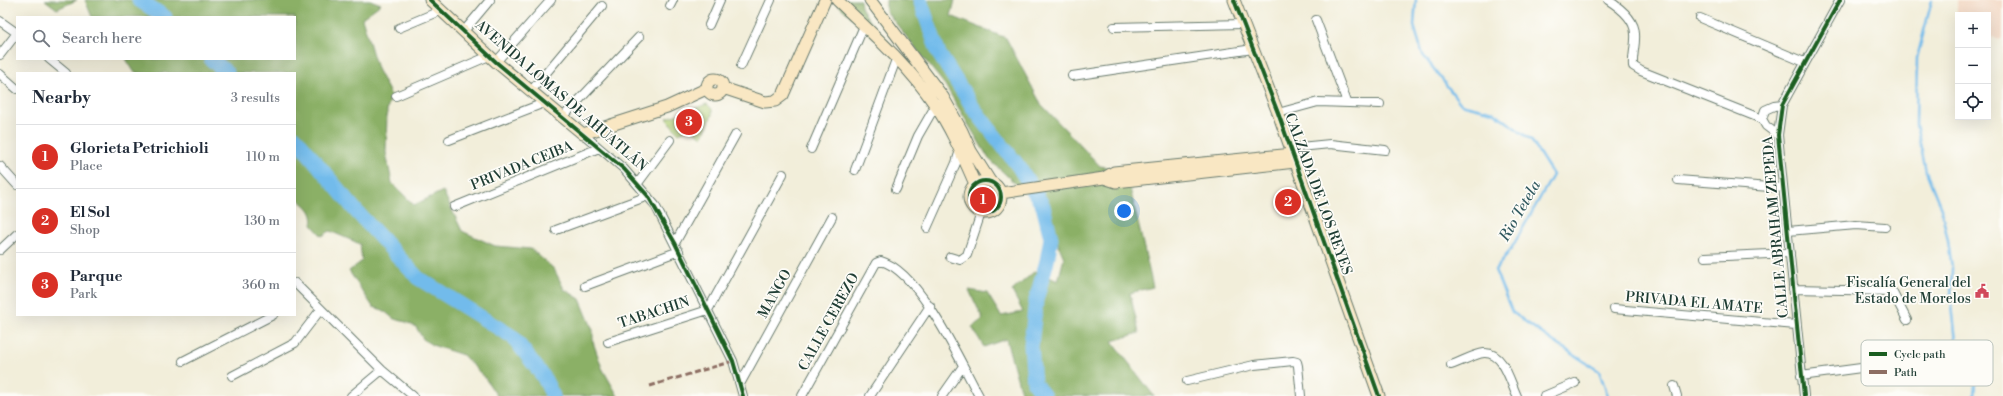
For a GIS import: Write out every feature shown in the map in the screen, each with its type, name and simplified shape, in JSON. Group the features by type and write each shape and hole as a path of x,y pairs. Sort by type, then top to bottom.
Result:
{"street":[{"name":"AVENIDA LOMAS DE AHUATLÁN","path":"430,0 493,59 562,118 600,148 638,183 648,196 679,251 733,361 743,396"},
{"path":"464,31 490,0"},
{"path":"396,96 493,59 551,0"},
{"path":"708,25 720,0"},
{"path":"741,66 771,0"},
{"path":"583,134 667,107 706,89 710,94 716,96 721,93 723,88 765,102 775,101 783,95 825,0"},
{"path":"837,0 864,26 935,105 966,150 990,181 999,188 1001,193 1000,204 992,212 981,212 973,207 969,198 971,188 975,184 990,181"},
{"path":"870,0 943,97 962,131 975,184"},
{"name":"CALZADA DE LOS REYES","path":"1234,0 1278,113 1379,396"},
{"path":"1608,0 1618,6 1632,21 1636,33 1632,54 1633,66 1641,71 1762,119"},
{"name":"CALLE ABRAHAM ZEPEDA","path":"1804,396 1778,135 1782,105 1804,62 1840,0"},
{"path":"531,91 602,6"},
{"path":"399,28 442,10"},
{"path":"1700,18 1804,62"},
{"path":"1316,20 1347,102"},
{"path":"0,21 16,32"},
{"path":"1114,27 1244,24"},
{"path":"811,149 864,26"},
{"path":"0,55 16,34"},
{"path":"562,118 640,37"},
{"path":"1072,76 1253,49"},
{"path":"50,60 65,72"},
{"path":"855,170 895,62"},
{"path":"0,74 16,87"},
{"path":"896,189 918,136 935,105 943,97"},
{"path":"1278,113 1318,102 1380,104"},
{"path":"449,140 544,103"},
{"name":"CALLE ABRAHAM ZEPEDA","path":"1778,135 1771,131 1762,119 1765,110 1774,106 1782,105"},
{"path":"675,243 736,134"},
{"path":"638,183 670,140"},
{"path":"1001,193 1104,178 1114,172 1293,155 1330,144 1385,150"},
{"name":"PRIVADA CEIBA","path":"454,207 600,148"},
{"path":"927,228 956,163 966,150"},
{"path":"0,166 16,183"},
{"path":"708,310 783,174"},
{"path":"1678,180 1783,188"},
{"path":"556,230 648,196"},
{"path":"950,257 960,260 967,255 981,212"},
{"name":"MANGO","path":"740,384 832,217"},
{"path":"1788,231 1856,225 1885,227"},
{"path":"0,250 16,235"},
{"path":"585,286 679,251"},
{"path":"1705,257 1790,253"},
{"name":"CALLE CEREZO","path":"802,396 879,261 883,261 899,272 918,289 930,306"},
{"path":"296,285 382,370 413,396"},
{"path":"1793,290 1892,291 1907,320"},
{"path":"870,396 930,306 979,396"},
{"path":"232,376 295,343 321,309"},
{"name":"PRIVADA EL AMATE","path":"1614,309 1796,325"},
{"name":"TABACHIN","path":"608,342 708,310"},
{"path":"183,361 271,316"},
{"path":"1451,365 1483,353 1493,354 1500,359 1517,396"},
{"path":"1187,381 1254,365 1293,361 1297,362 1298,366 1301,396"},
{"path":"942,396 963,366"},
{"path":"1801,376 1861,368"},
{"path":"351,396 382,370"},
{"path":"1544,396 1575,383"},
{"path":"1674,386 1677,396"}],"shaded area":[{"path":"1957,0 2003,0 2003,39 1991,37 1991,12 1957,12"}],"green space":[{"path":"45,0 77,0 57,9"},
{"path":"85,0 370,0 381,4 362,18 377,69 391,95 387,110 386,153 392,183 414,205 443,191 462,231 495,246 531,249 554,269 564,289 580,299 593,330 593,342 602,368 618,396 497,396 485,378 463,355 432,345 423,339 416,327 406,322 394,319 383,310 373,307 349,271 362,261 360,244 330,231 322,236 312,225 313,220 311,212 296,198 296,72 134,72 127,60 296,60 296,16 92,16"},
{"path":"833,0 860,0 861,7 867,17 931,91"},
{"path":"886,0 955,0 951,16 1006,38 1041,104 1100,166 1126,171 1153,287 1130,293 1139,333 1112,341 1154,396 1022,396 1006,339 984,347 972,327 983,319 969,290 987,293 1001,316 1023,312 1012,291 1035,271 1058,281 1064,258 1050,225 1039,181 1018,186 989,159 945,85 886,11"},
{"path":"707,104 712,109 712,115 702,137 690,128 679,133 667,118"}],"waterway":[{"path":"139,0 163,16"},
{"path":"920,0 939,54 974,109 1019,167 1043,206 1051,238 1047,261 1036,300 1031,345 1034,383 1044,396"},
{"name":"Rio Tetela","path":"1416,0 1414,26 1423,55 1461,104 1494,112 1531,140 1553,175 1511,249 1495,270 1512,312 1551,340 1599,371 1608,396"},
{"path":"1932,0 1917,58 1916,125 1926,171 1941,208 1948,241 1952,268 1951,297 1956,340"},
{"path":"212,60 226,72"},
{"path":"296,138 356,211 418,278 513,337 543,376 553,396"},
{"path":"1974,396 1975,386"}],"marked path":[{"path":"650,386 733,361"}],"cycle path":[{"path":"430,0 496,62 624,169 648,196 675,243 733,361 743,396"},
{"path":"1234,0 1278,113 1379,396"},
{"path":"1804,396 1778,135 1782,105 1840,0"},
{"path":"982,181 988,181 998,188 1001,197 1000,203 994,210 988,213 982,213 972,206 969,200 969,194 976,184 982,181"}],"place":[{"name":"Parque","path":"689,122"},
{"name":"Glorieta Petrichioli","path":"983,200"},
{"name":"El Sol","path":"1288,202"},
{"name":"Fiscalía General del Estado de Morelos","path":"1982,291"}]}
